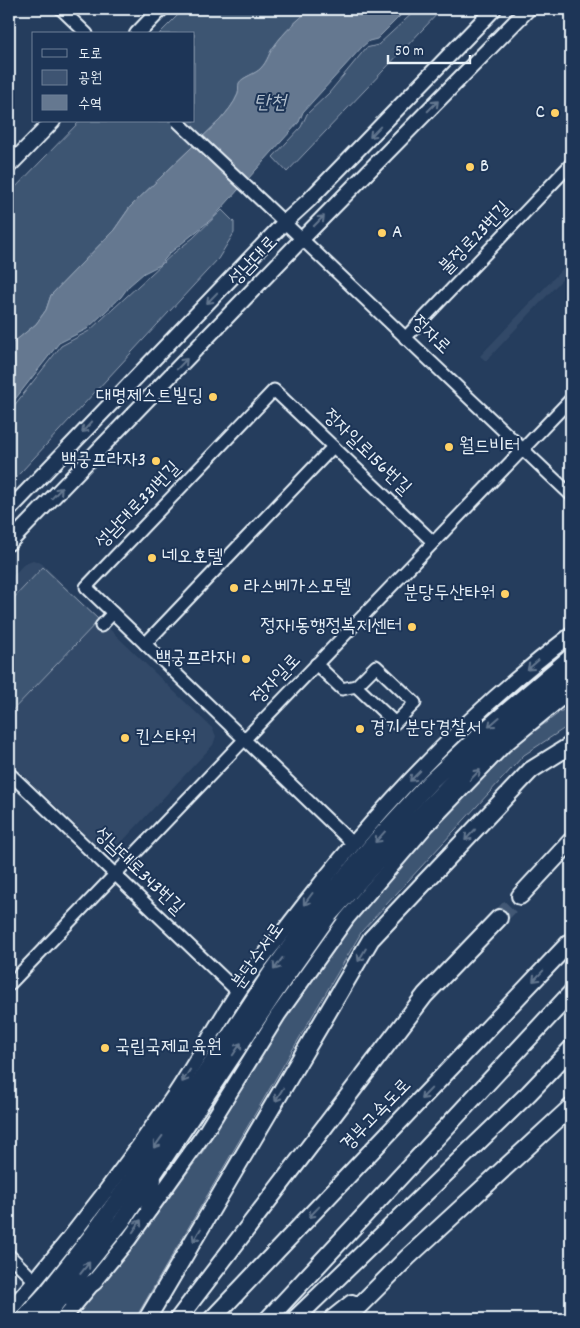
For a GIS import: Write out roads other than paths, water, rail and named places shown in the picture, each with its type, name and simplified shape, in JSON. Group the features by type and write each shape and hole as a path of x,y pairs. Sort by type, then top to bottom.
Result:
{"highway":[{"name":"분당수서로","path":"23,1319 48,1293 94,1233 178,1115 272,972 320,906 431,781 491,725 571,657"},
{"name":"분당수서로","path":"43,1319 122,1221 283,980 329,915 386,851 494,739 571,676"},
{"path":"147,1319 371,940 531,770 571,745"},
{"path":"520,896 571,841"},
{"path":"178,1319 425,995 499,918"},
{"name":"경부고속도로","path":"212,1319 571,941"},
{"path":"268,1319 571,993"},
{"path":"295,1319 522,1100 571,1049"},
{"path":"346,1319 408,1258 571,1107"},
{"path":"149,1209 153,1176"},
{"path":"332,1319 408,1258"},
{"path":"58,1302 94,1282"}],"main road":[{"path":"139,32 161,9"},
{"name":"성남대로","path":"9,510 284,222 309,200 494,9"},
{"name":"성남대로","path":"9,543 302,239 528,9"},
{"path":"9,166 52,122"},
{"path":"9,1311 108,1189 172,1098 238,992 315,889 395,796 473,718 548,652 571,635"},
{"path":"63,1319 129,1238 206,1131 278,1015 347,918 427,825 504,744 571,690"}],"street":[{"path":"61,9 84,32"},
{"name":"정자로","path":"178,122 571,495"},
{"name":"불정로23번길","path":"405,338 571,164"},
{"name":"정자일로156번길","path":"274,390 433,542"},
{"name":"성남대로331번길","path":"274,390 86,587 353,844"},
{"name":"정자일로","path":"9,985 571,399"},
{"path":"145,644 333,447"},
{"path":"101,626 113,614"},
{"path":"316,664 342,689 356,686 376,666 415,703 395,723 356,686"},
{"name":"성남대로343번길","path":"11,778 238,992"},
{"path":"9,1255 35,1281"}],"water":[{"name":"탄천","path":"310,9 407,9 377,39 369,41 362,47 303,112 299,122 213,218 170,253 160,265 144,273 129,286 121,297 87,329 59,343 9,407 9,346 36,324 46,310 51,295 114,230 130,207 220,120 236,98 239,83 261,68 279,40"}],"tunnel":[{"path":"499,918 520,896"}],"place":[{"name":"C","path":"555,113"},
{"name":"B","path":"470,167"},
{"name":"A","path":"382,233"},
{"name":"대명제스트빌딩","path":"213,397"},
{"name":"월드비터","path":"449,447"},
{"name":"백궁프라자3","path":"156,461"},
{"name":"네오호텔","path":"152,558"},
{"name":"라스베가스모텔","path":"234,588"},
{"name":"분당두산타워","path":"505,594"},
{"name":"정자1동행정복지센터","path":"412,627"},
{"name":"백궁프라자1","path":"246,659"},
{"name":"경기 분당경찰서","path":"360,729"},
{"name":"킨스타워","path":"125,738"},
{"name":"국립국제교육원","path":"105,1048"}]}
